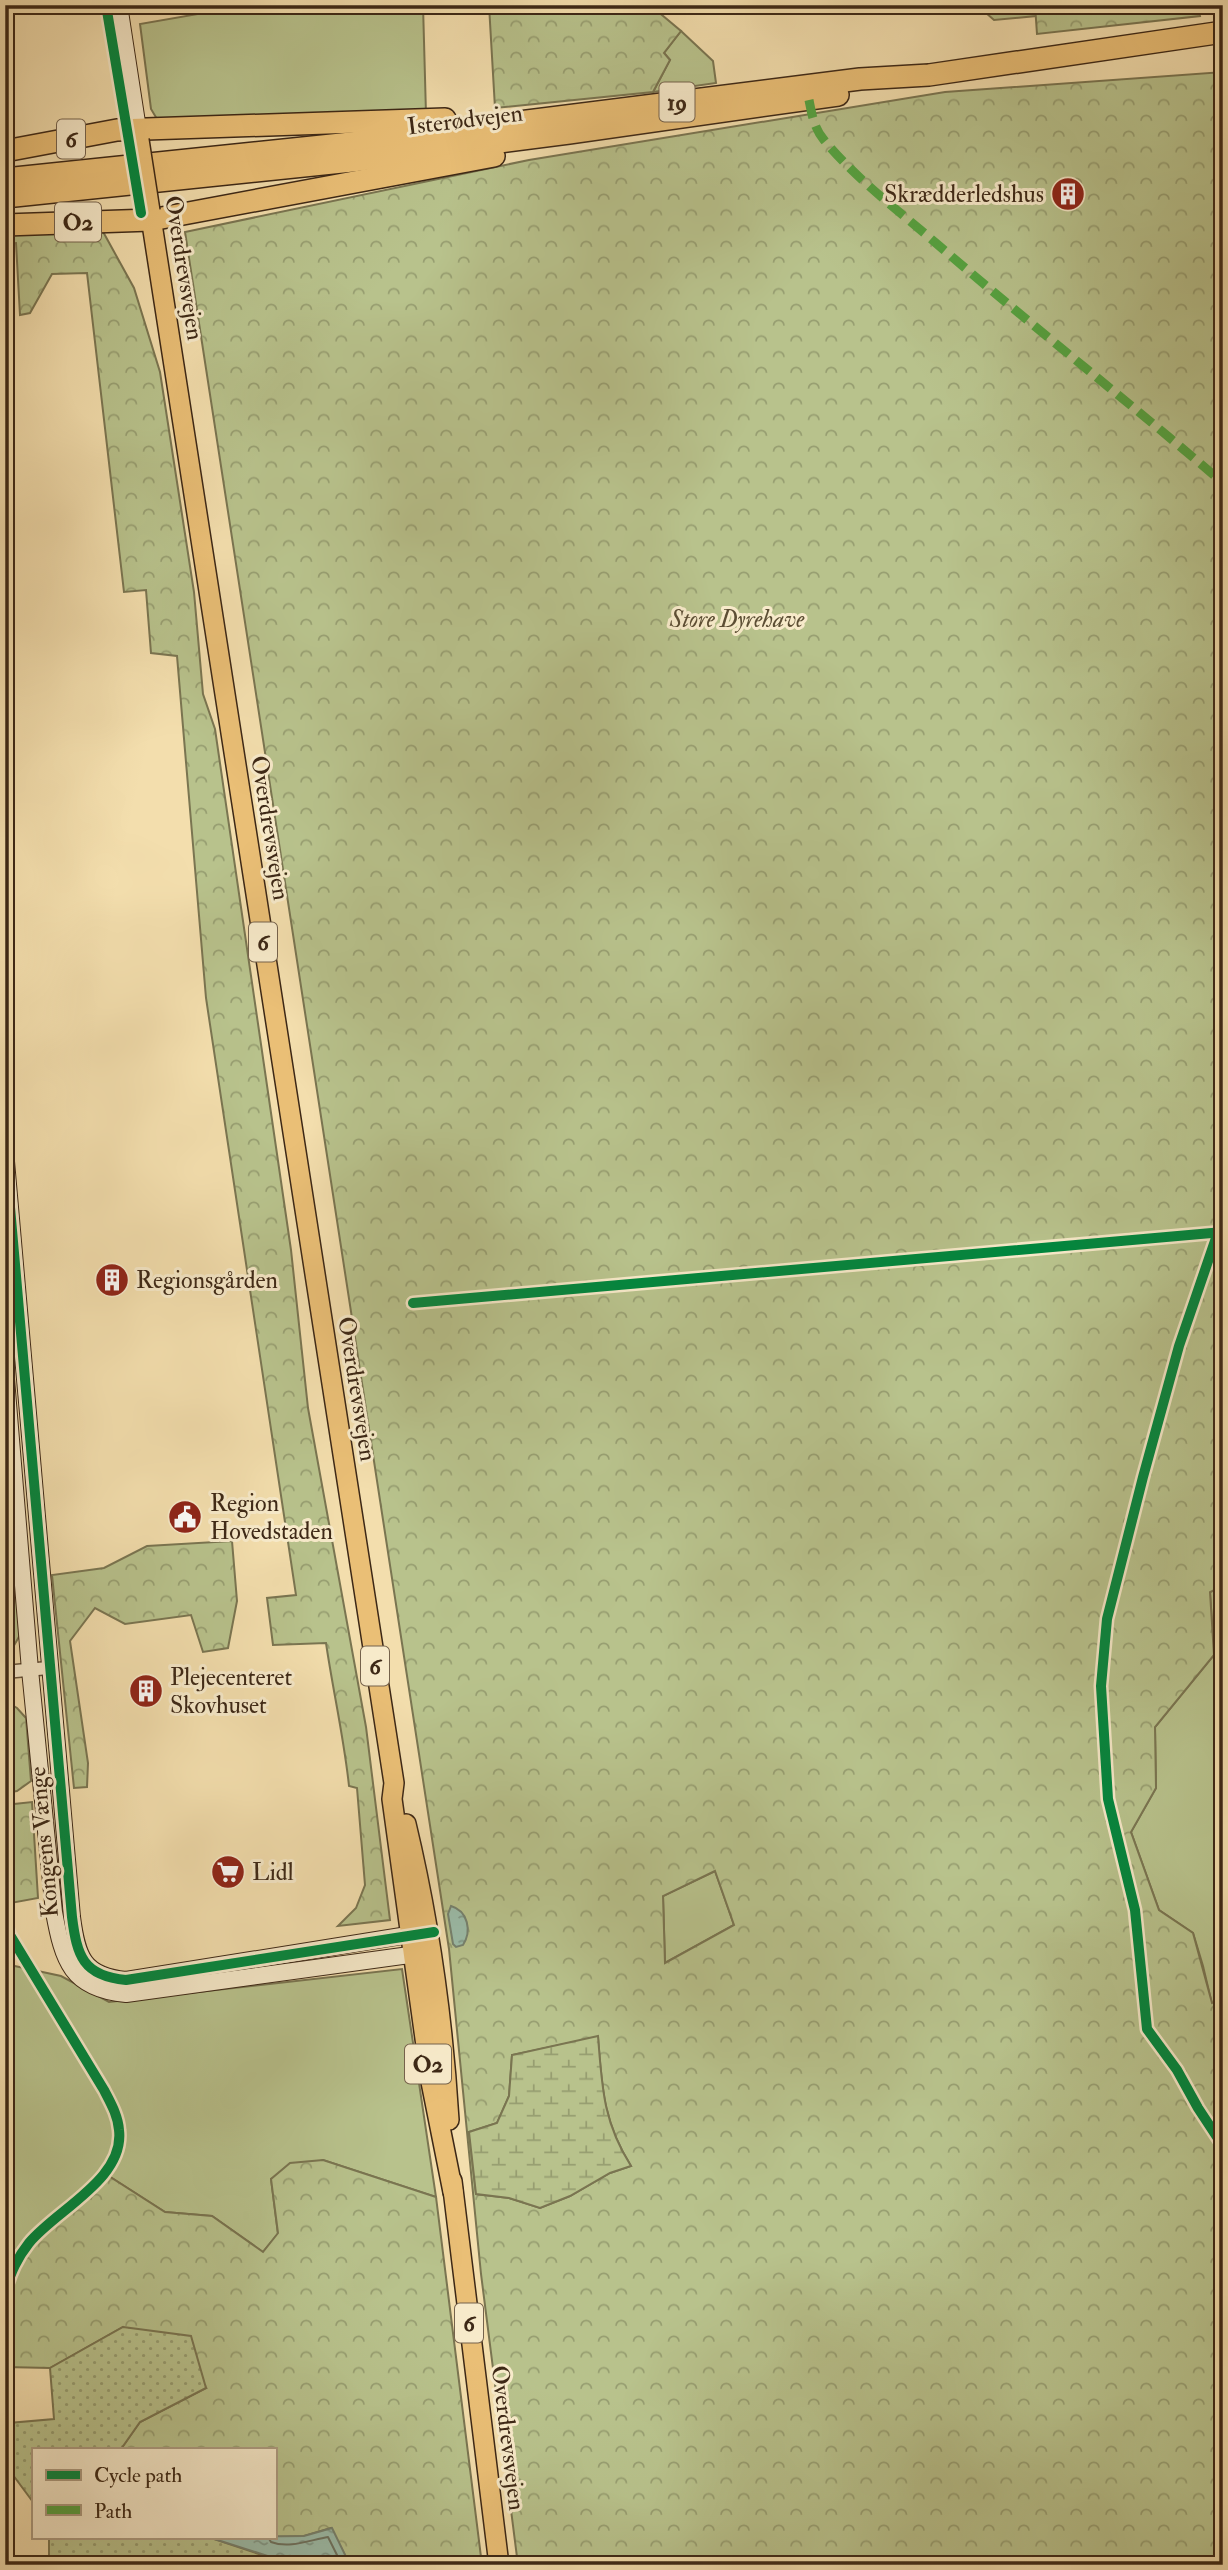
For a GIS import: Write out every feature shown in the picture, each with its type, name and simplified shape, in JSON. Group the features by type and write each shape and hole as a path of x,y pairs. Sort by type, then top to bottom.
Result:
{"highway":[{"name":"Isterødvejen","path":"5,197 352,161 569,133 809,100 929,75 1223,32"},
{"name":"Isterødvejen","path":"5,179 502,125 860,79 929,75"},
{"path":"138,134 467,118 502,125"},
{"name":"6","path":"5,151 117,130 138,134"},
{"path":"150,216 526,150 569,133"},
{"name":"O2","path":"5,225 150,216"}],"main road":[{"name":"Overdrevsvejen","path":"138,134 394,1783 401,1799 416,1865 418,1933 431,2082 453,2192 499,2565"}],"street":[{"name":"Overdrevsvejen","path":"120,5 138,134"},
{"name":"Kongens Vænge","path":"5,1150 13,1328 76,1945 83,1962 97,1974 126,1980 418,1933"},
{"name":"Kongens Vænge","path":"5,1367 30,1670 54,1912 60,1945 67,1964 79,1978 92,1987 126,1994 421,1954"},
{"path":"5,1672 48,1668"}],"green space":[{"path":"227,5 423,5 426,114 157,119 151,109 140,24 227,9"},
{"path":"489,5 650,5 681,31 664,53 670,60 653,92 495,108"},
{"path":"977,5 1035,5 1036,16 994,20"},
{"path":"1035,5 1198,5 1200,16 1037,34"},
{"path":"681,31 713,61 716,83 653,92 670,60 664,53"},
{"name":"Store Dyrehave","path":"1223,72 1223,1586 1210,1592 1214,1655 1155,1727 1156,1788 1131,1832 1159,1910 1193,1933 1212,2003 1223,1999 1223,2565 518,2565 481,2274 449,1949 185,232 529,160 945,92","holes":["715,1871 734,1925 665,1963 663,1896","598,2037 609,2119 631,2166 610,2173 570,2196 540,2208 509,2198 476,2194 469,2132 497,2123 509,2096 512,2055"]},
{"path":"101,228 134,288 160,372 194,592 203,694 215,729 291,1250 308,1408 366,1727 390,1920 338,1926 356,1908 365,1885 357,1788 349,1786 326,1643 273,1645 267,1598 296,1595 206,998 177,656 151,653 146,590 124,592 87,273 52,274 30,313 20,315 16,243 5,244 5,236"},
{"path":"5,1524 9,1524 20,1635 12,1649 5,1651"},
{"path":"232,1541 237,1601 228,1648 203,1652 191,1615 125,1624 95,1608 70,1641 88,1763 87,1787 74,1788 52,1575 104,1568 147,1546"},
{"path":"1223,1586 1223,1999 1212,2004 1193,1933 1159,1910 1131,1832 1156,1788 1155,1727 1214,1655 1210,1592"},
{"path":"5,1701 17,1708 26,1718 31,1781 17,1791 5,1793"},
{"path":"32,1802 38,1898 11,1903 5,1892 5,1805"},
{"path":"715,1871 734,1925 665,1963 663,1896"},
{"path":"10,1965 61,1976 109,2002 402,1969 436,2197 323,2160 271,2179 278,2234 263,2252 212,2216 165,2212 104,2173 5,2283 5,1967"},
{"path":"598,2036 609,2119 631,2166 610,2173 570,2196 540,2208 509,2198 476,2194 469,2132 497,2123 509,2096 512,2055"},
{"path":"323,2160 436,2197 482,2565 350,2565 331,2528 304,2536 276,2537 276,2448 122,2448 140,2422 206,2388 123,2327 50,2368 5,2367 4,2301 11,2264 17,2253 39,2229 104,2173 165,2212 212,2216 263,2252 278,2233 271,2179 290,2163"},
{"path":"123,2327 191,2336 206,2388 140,2422 122,2448 32,2448 32,2501 10,2471 9,2423 54,2419 50,2368"},
{"path":"49,2538 211,2538 268,2557 274,2565 49,2565"}],"water":[{"path":"451,1906 465,1917 468,1928 463,1945 456,1947 453,1944 448,1914"},
{"path":"332,2528 350,2565 274,2565 268,2556 211,2538 276,2538 304,2536"}],"marked path":[{"path":"809,100 821,135 864,181 1223,483"}],"cycle path":[{"path":"106,5 141,213"},
{"path":"5,1150 72,1917 80,1953 91,1969 112,1978 126,1980 434,1932"},
{"path":"1218,1232 1179,1346 1143,1477 1107,1619 1101,1686 1108,1799 1135,1910 1147,2029 1177,2070 1223,2146"},
{"path":"413,1303 1223,1232"},
{"path":"5,1922 10,1935 104,2090 119,2130 118,2148 111,2164 100,2179 29,2243 21,2254 5,2291"}],"place":[{"name":"Skrædderledshus","path":"1068,194"},
{"name":"Regionsgården","path":"112,1280"},
{"name":"Region Hovedstaden","path":"185,1517"},
{"name":"Plejecenteret Skovhuset","path":"146,1691"},
{"name":"Lidl","path":"228,1872"}]}
